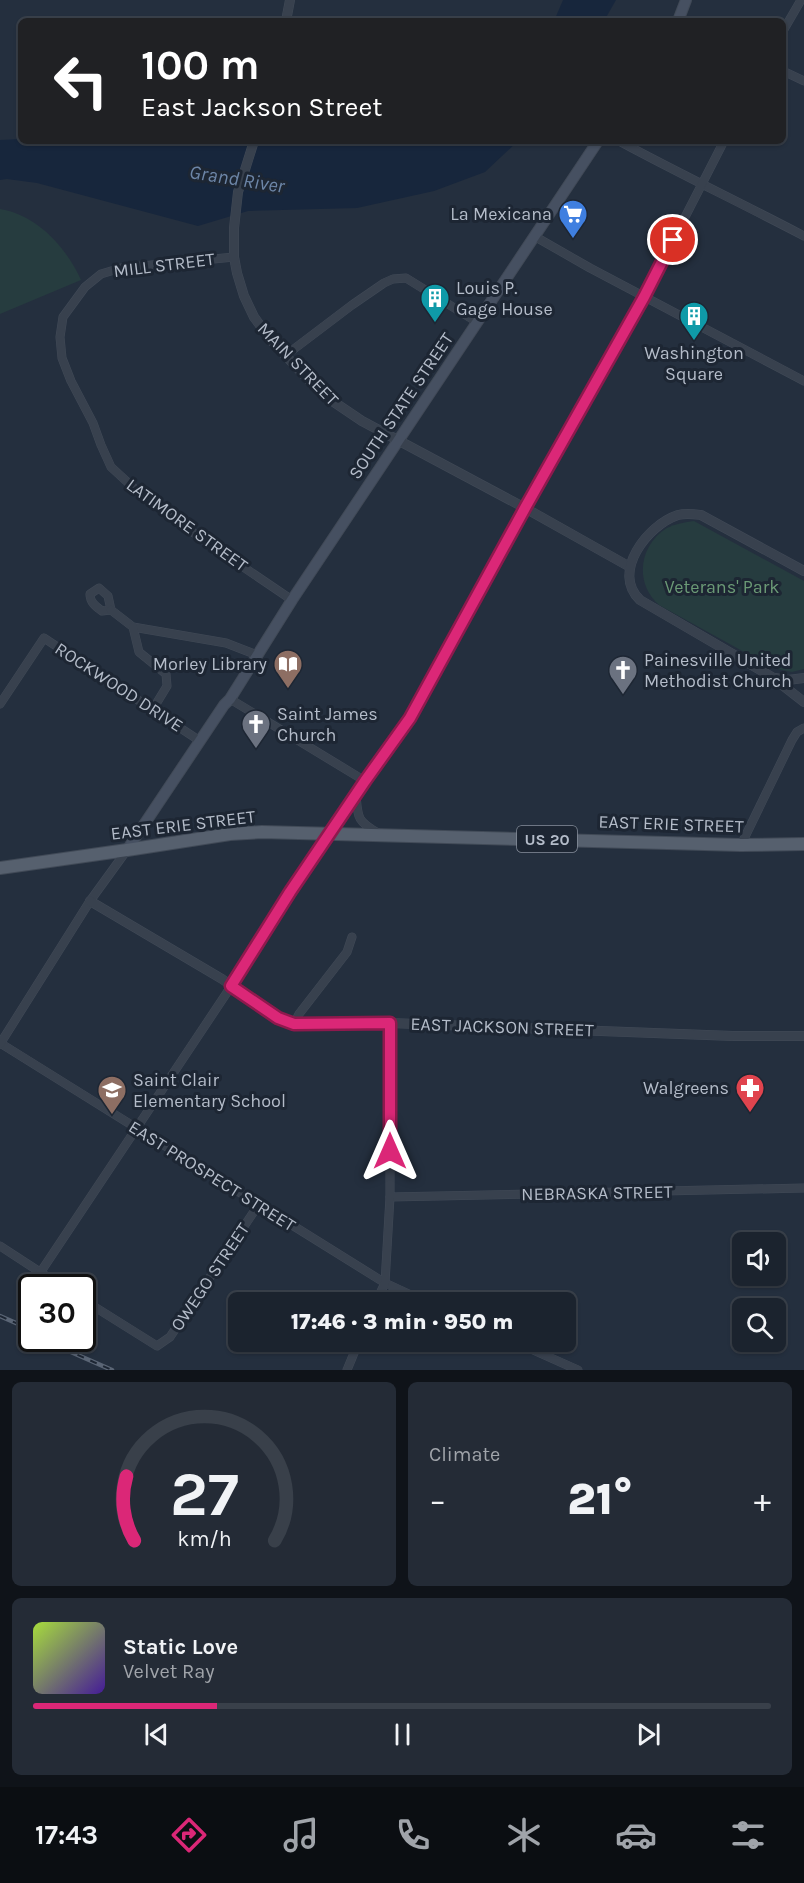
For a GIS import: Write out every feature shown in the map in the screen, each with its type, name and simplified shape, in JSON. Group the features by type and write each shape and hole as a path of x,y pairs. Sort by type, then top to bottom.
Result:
{"main road":[{"path":"682,18 686,0"},
{"name":"SOUTH STATE STREET","path":"127,850 230,699 292,600 596,144"},
{"name":"EAST ERIE STREET","path":"0,868 230,834 262,832 804,844"}],"street":[{"path":"287,18 290,0"},
{"path":"786,27 801,0"},
{"path":"786,72 804,81"},
{"name":"MAIN STREET","path":"253,144 242,173 238,192 235,211 234,257 237,273 254,317 270,339 322,394 341,408 630,567"},
{"path":"625,144 700,185 745,205 804,236"},
{"path":"0,1246 40,1273 231,986 330,832 410,718 644,297 722,144"},
{"path":"534,236 804,381"},
{"name":"MILL STREET","path":"60,337 63,317 85,287 101,274 121,268 234,257"},
{"path":"286,356 352,305 393,279 406,278 477,322"},
{"name":"LATIMORE STREET","path":"60,337 62,358 71,381 93,423 111,467 136,490 202,539 292,600"},
{"path":"804,571 701,515 690,513 679,514 668,519 651,531 637,552 628,577 634,595 640,600 772,677 804,703"},
{"path":"111,610 133,627 226,643 257,656"},
{"path":"133,627 139,652 166,674 167,686 153,709"},
{"name":"ROCKWOOD DRIVE","path":"0,704 44,638 200,741"},
{"path":"772,677 788,680 804,678"},
{"path":"230,699 365,781"},
{"path":"741,844 792,740 804,728"},
{"path":"356,794 358,816 363,824 379,834"},
{"path":"0,1044 90,901 127,850"},
{"name":"EAST JACKSON STREET","path":"90,901 231,986 278,1018 294,1024 390,1023 733,1036 804,1036"},
{"path":"294,1024 299,1014 347,952 352,938"},
{"path":"381,1292 385,1283 390,1197 390,1023"},
{"name":"EAST PROSPECT STREET","path":"0,1044 385,1283 404,1292"},
{"name":"NEBRASKA STREET","path":"390,1197 804,1188"},
{"name":"OWEGO STREET","path":"96,1308 157,1346 170,1337 259,1204"},
{"path":"347,1370 354,1352"},
{"path":"538,1352 578,1370"}],"green space":[{"path":"0,209 26,218 49,234 67,256 81,280 0,314"},
{"name":"Veterans' Park","path":"694,521 804,581 804,669 792,672 773,668 659,605 651,596 643,575 643,565 650,544 667,528"}],"water":[{"path":"563,0 616,0 606,18 555,18"},
{"name":"Grand River","path":"18,139 18,144 515,144 485,172 434,191 357,208 248,211 198,226 37,183 0,180 0,140"}],"railway":[{"path":"0,1316 18,1324"},
{"path":"71,1352 112,1370"}],"place":[{"name":"La Mexicana","path":"573,240"},
{"name":"Louis P. Gage House","path":"435,324"},
{"name":"Washington Square","path":"694,342"},
{"name":"Morley Library","path":"288,690"},
{"name":"Painesville United Methodist Church","path":"623,696"},
{"name":"Saint James Church","path":"256,750"},
{"name":"Walgreens","path":"750,1114"},
{"name":"Saint Clair Elementary School","path":"112,1116"}],"route":[{"path":"390,1151 390,1023 294,1024 278,1018 231,986 290,892 410,718 644,297 673,240"}]}
